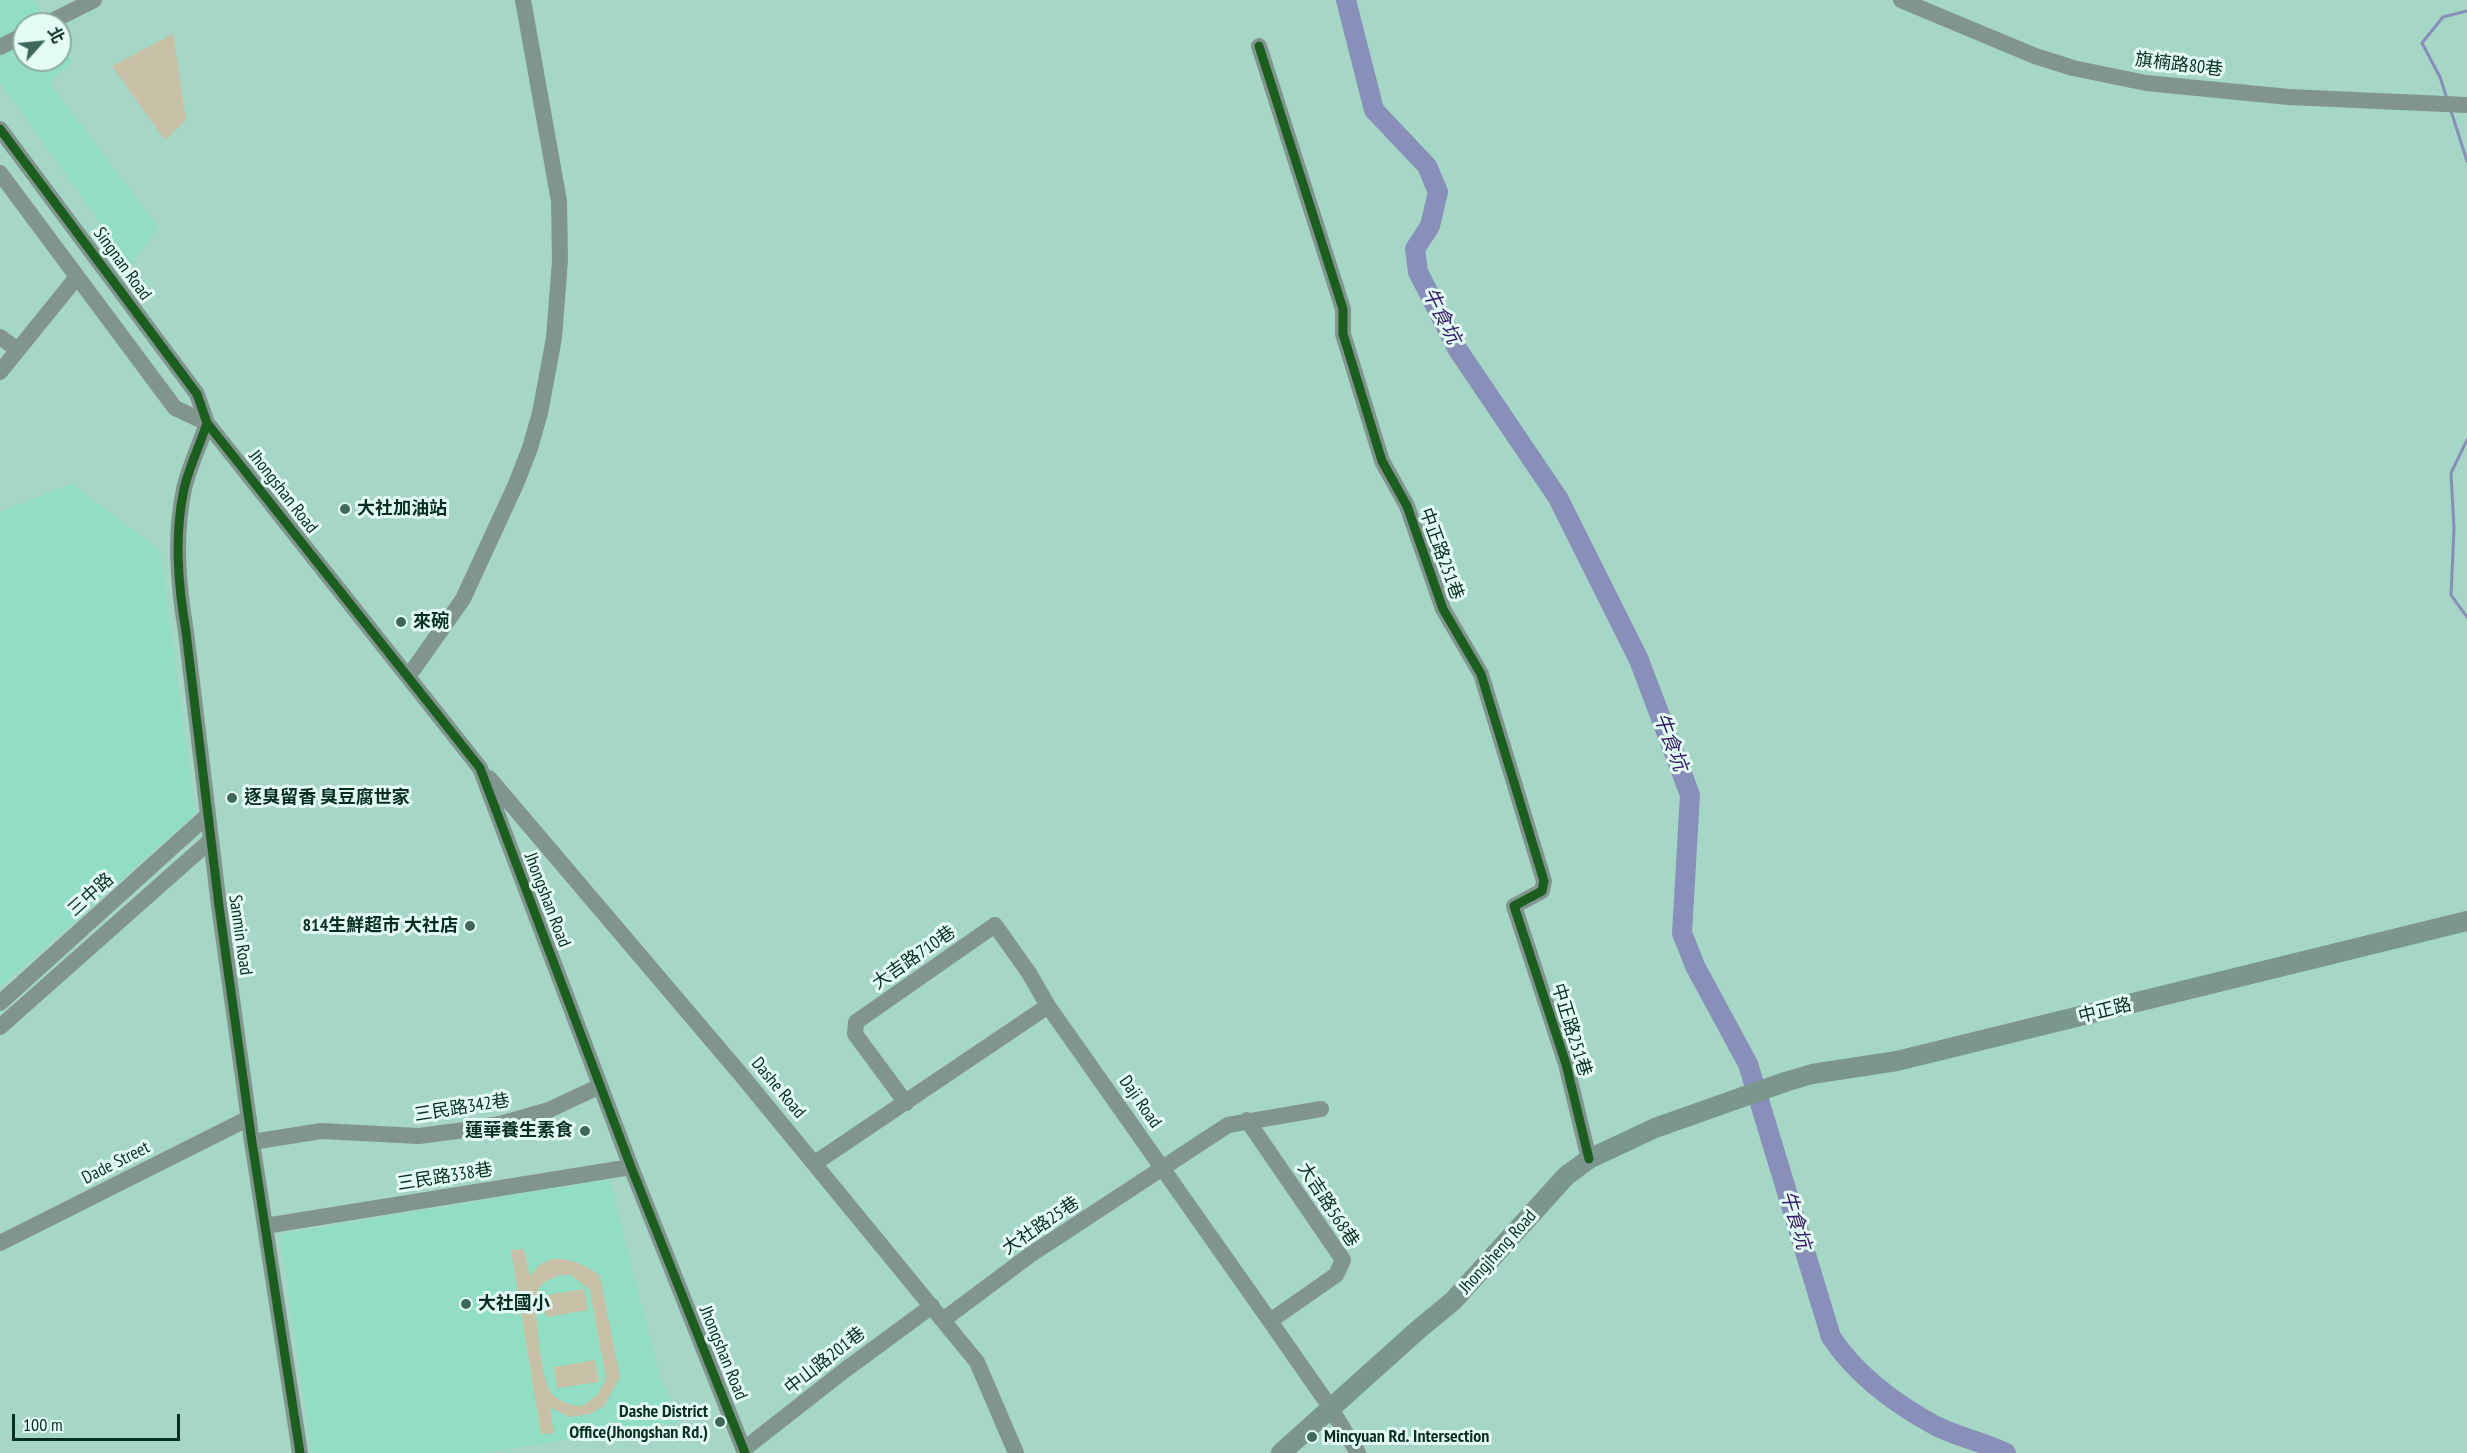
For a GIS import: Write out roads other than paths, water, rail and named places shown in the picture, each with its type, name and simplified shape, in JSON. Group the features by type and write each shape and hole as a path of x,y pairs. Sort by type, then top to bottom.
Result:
{"main road":[{"name":"中正路","path":"1742,1097 1812,1074 1897,1061 2467,921"},
{"name":"Jhongjheng Road","path":"1281,1453 1330,1407 1453,1301 1566,1176 1589,1159 1655,1128 1742,1097"}],"street":[{"path":"70,12 94,0"},
{"path":"408,677 463,600 516,484 540,413 554,338 560,260 559,201 523,0"},
{"name":"旗楠路80巷","path":"1901,0 2035,56 2073,68 2130,80 2289,97 2467,105"},
{"name":"中正路251巷","path":"1259,46 1342,309 1343,334 1382,461 1407,506 1443,609 1477,663 1544,881 1542,891 1514,906 1566,1064 1589,1159"},
{"name":"Singnan Road","path":"0,129 198,394 207,423"},
{"path":"0,173 176,408 207,423"},
{"path":"0,372 77,277"},
{"path":"0,338 18,350"},
{"name":"Jhongshan Road","path":"207,423 480,768 631,1167 745,1451"},
{"name":"Sanmin Road","path":"207,423 184,488 178,548 180,592 252,1142 300,1453"},
{"name":"Dashe Road","path":"480,768 815,1163 977,1362 1016,1453"},
{"name":"三中路","path":"0,1003 208,816"},
{"path":"0,1027 211,840"},
{"name":"大吉路710巷","path":"906,1103 855,1034 856,1022 995,925 1029,973 1048,1006"},
{"path":"815,1163 1048,1006"},
{"name":"Daji Road","path":"1048,1006 1330,1407 1358,1453"},
{"name":"三民路342巷","path":"252,1142 321,1131 419,1136 457,1131 500,1124 549,1110 600,1086"},
{"name":"大社路25巷","path":"943,1320 1030,1255 1228,1125 1321,1109"},
{"name":"Dade Street","path":"0,1243 249,1118"},
{"name":"大吉路568巷","path":"1247,1120 1343,1260 1336,1275 1270,1321"},
{"name":"三民路338巷","path":"265,1226 631,1167"},
{"name":"中山路201巷","path":"745,1451 845,1370 932,1306"}],"waterway":[{"name":"牛食坑","path":"1346,0 1374,110 1427,166 1438,192 1430,226 1415,249 1418,272 1458,350 1558,498 1639,660 1690,795 1682,933 1695,966 1748,1064 1831,1337 1865,1376 1906,1408 1944,1430 2006,1453"},
{"path":"2447,99 2440,77 2422,43 2443,17 2467,11"},
{"path":"2451,111 2467,161"},
{"path":"2467,440 2451,473 2454,529 2451,595 2467,617"}],"place":[{"name":"大社加油站","path":"345,509"},
{"name":"來碗","path":"401,622"},
{"name":"逐臭留香 臭豆腐世家","path":"232,798"},
{"name":"814生鮮超市 大社店","path":"470,926"},
{"name":"蓮華養生素食","path":"585,1131"},
{"name":"大社國小","path":"466,1304"},
{"name":"Dashe District Office(Jhongshan Rd.)","path":"720,1422"},
{"name":"Mincyuan Rd. Intersection","path":"1312,1437"}]}
